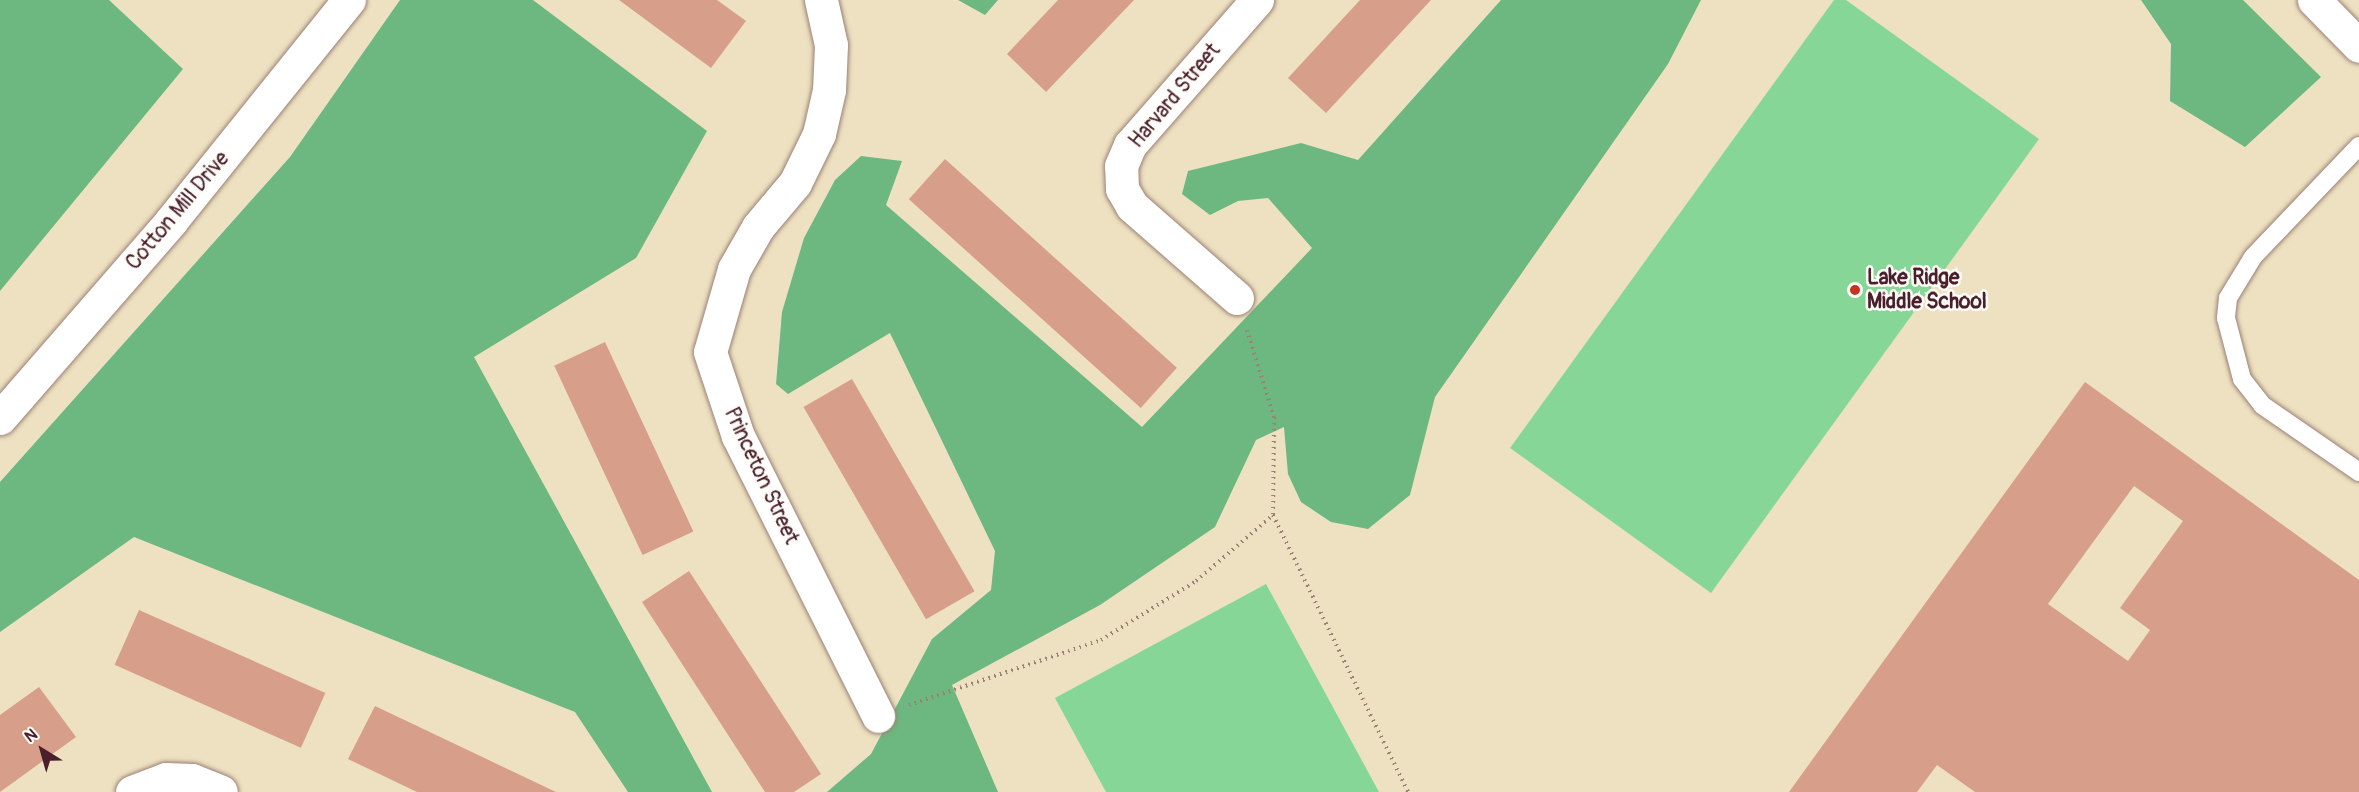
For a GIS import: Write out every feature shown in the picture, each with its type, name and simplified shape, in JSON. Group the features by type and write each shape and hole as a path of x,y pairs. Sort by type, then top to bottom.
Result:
{"street":[{"name":"Cotton Mill Drive","path":"0,418 171,221 349,0"},
{"name":"Princeton Street","path":"821,0 831,45 829,90 819,134 795,183 758,227 734,269 710,352 738,436 878,716"},
{"name":"Harvard Street","path":"1238,298 1132,206 1122,189 1121,166 1130,145 1257,0"},
{"path":"2314,0 2359,46"},
{"path":"132,792 166,779 192,780 221,792"}],"lane":[{"path":"2359,146 2253,257 2228,298 2230,349 2242,379 2262,405 2359,472"}],"path":[{"path":"1238,298 1274,417 1273,515 1408,792"},
{"path":"878,716 1101,640 1196,581 1273,515"}],"green space":[{"path":"0,0 109,0 183,69 0,291"},
{"path":"400,0 533,0 707,131 636,258 474,357 712,792 628,792 575,712 134,537 0,632 0,482 290,157"},
{"path":"958,0 998,0 985,15"},
{"path":"1501,0 1701,0 1668,64 1435,397 1410,495 1368,529 1331,522 1301,502 1288,474 1284,427 1256,440 1215,527 1100,605 952,685 998,792 827,792 871,754 932,639 991,590 995,551 890,333 788,394 776,384 782,312 804,238 835,180 861,156 902,161 886,205 1142,427 1312,248 1268,198 1238,201 1210,215 1182,194 1188,171 1301,143 1358,160"},
{"path":"1834,0 1846,0 2039,139 1711,593 1510,448"},
{"path":"2141,0 2243,0 2321,77 2245,147 2170,101 2171,44"},
{"path":"1266,584 1379,792 1106,792 1055,698"}],"building":[{"path":"619,0 717,0 746,21 711,68"},
{"path":"1058,0 1134,0 1046,92 1007,54"},
{"path":"1360,0 1431,0 1326,113 1288,78"},
{"path":"945,159 1177,368 1141,408 909,199"},
{"path":"605,342 693,531 643,555 554,366"},
{"path":"852,379 974,591 926,619 804,407"},
{"path":"2085,382 2359,580 2359,792 1975,792 1937,765 1917,792 1789,792","holes":["2134,486 2183,521 2120,608 2150,630 2128,661 2048,604"]},
{"path":"689,571 821,774 794,792 765,792 642,602"},
{"path":"139,610 325,693 301,748 115,665"},
{"path":"39,687 76,737 0,792 0,715"},
{"path":"375,706 556,792 417,792 348,759"}],"place":[{"name":"Lake Ridge Middle School","path":"1855,290"}]}
